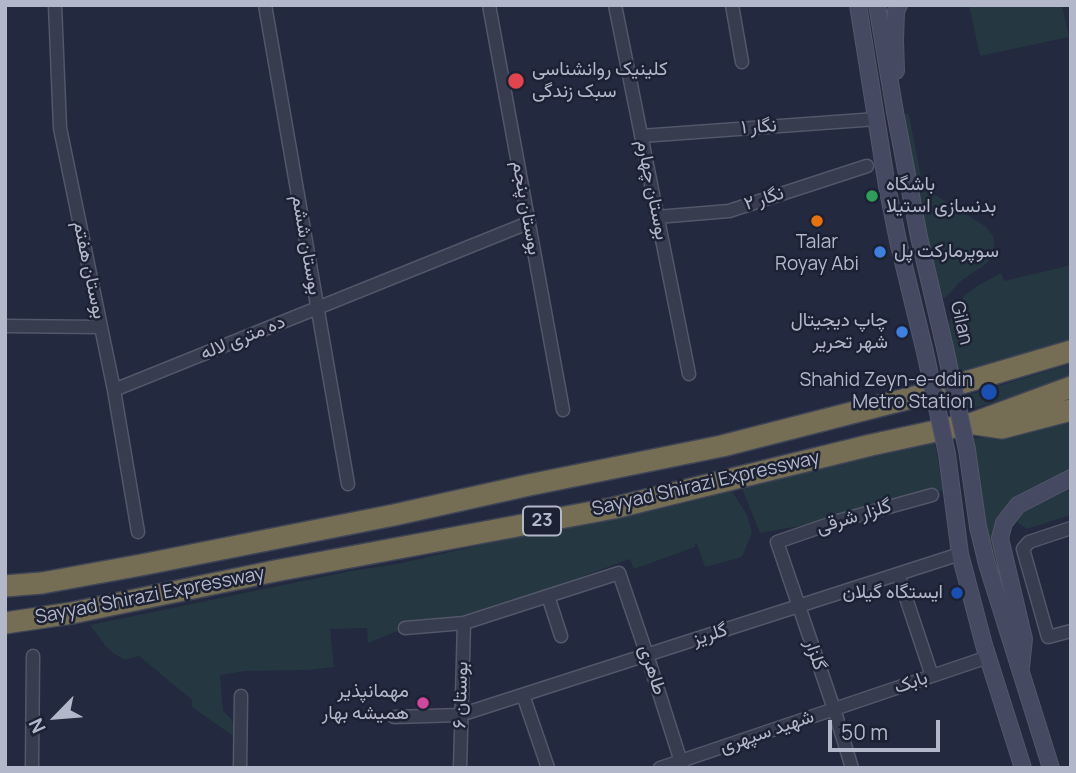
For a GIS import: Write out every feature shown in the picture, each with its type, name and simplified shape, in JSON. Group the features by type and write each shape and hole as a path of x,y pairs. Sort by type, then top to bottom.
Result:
{"highway":[{"name":"Sayyad Shirazi Expressway","path":"5,586 42,583 221,549 722,446 918,396 1071,351"},
{"name":"Sayyad Shirazi Expressway","path":"5,623 72,613 275,571 614,508 973,423 1071,387"},
{"path":"973,423 1002,428 1071,410"}],"main road":[{"path":"858,5 898,242 947,454 960,554 988,657 1023,768"},
{"name":"Gilan","path":"877,5 919,237 967,450 982,545 1051,768"},
{"path":"895,112 895,30 899,5"},
{"path":"1021,673 1024,639 1000,538 1004,523 1018,505 1071,478"}],"street":[{"name":"بوستان هفتم","path":"55,5 60,128 114,390 138,533"},
{"name":"بوستان ششم","path":"265,5 348,484"},
{"name":"بوستان پنجم","path":"489,5 563,410"},
{"name":"بوستان چهارم","path":"615,5 689,374"},
{"path":"732,5 742,62"},
{"name":"نگار ۱","path":"640,136 877,119"},
{"name":"نگار ۲","path":"657,217 729,211 867,166"},
{"name":"ده متری لاله","path":"114,390 528,223"},
{"path":"5,326 100,327"},
{"name":"گلزار شرقی","path":"777,542 838,521 932,495"},
{"path":"1071,528 1030,542 1023,549 1048,638 1071,631"},
{"name":"گلزار","path":"777,542 852,768"},
{"name":"گلریز","path":"394,717 460,715 960,554"},
{"name":"طاهری","path":"548,596 619,573 681,764"},
{"path":"898,574 932,676"},
{"path":"405,628 464,623 548,596 561,636"},
{"name":"بوستان ۶","path":"460,768 464,623"},
{"path":"32,768 33,656"},
{"name":"بابک","path":"834,709 988,657"},
{"path":"523,695 548,768"},
{"path":"240,768 241,696"},
{"name":"شهید سپهری","path":"660,768 681,764 834,709"}],"shaded area":[{"path":"969,5 1062,5 1069,37 980,56"},
{"path":"906,113 909,115 922,182 926,189 985,226 993,236 991,258 962,280 945,298 937,294 902,116"},
{"path":"1071,265 1071,340 953,375 949,321 964,296 1001,273 1004,281"},
{"path":"1071,364 1071,378 962,412 959,398"},
{"path":"1071,415 1071,473 1003,515 1020,642 988,544 968,440"},
{"path":"935,443 943,490 805,525 760,533 742,488 815,470"},
{"path":"1071,489 1071,515 1027,529 1017,522 1018,514"},
{"path":"732,491 747,515 752,533 742,557 705,567 695,543 695,547 634,569 630,559 548,589 458,617 410,626 368,643 367,628 330,629 334,667 246,671 220,675 223,711 232,720 236,738 192,707 192,700 139,656 124,660 112,652 90,625 616,519"}],"place":[{"name":"کلینیک روانشناسی سبک زندگی","path":"516,81"},
{"name":"باشگاه بدنسازی استیلا","path":"872,196"},
{"name":"Talar Royay Abi","path":"817,221"},
{"name":"سوپرمارکت پل","path":"880,252"},
{"name":"چاپ دیجیتال شهر تحریر","path":"902,332"},
{"name":"Shahid Zeyn-e-ddin Metro Station","path":"989,392"},
{"name":"ایستگاه گیلان","path":"957,593"},
{"name":"مهمانپذیر همیشه بهار","path":"423,703"}]}
